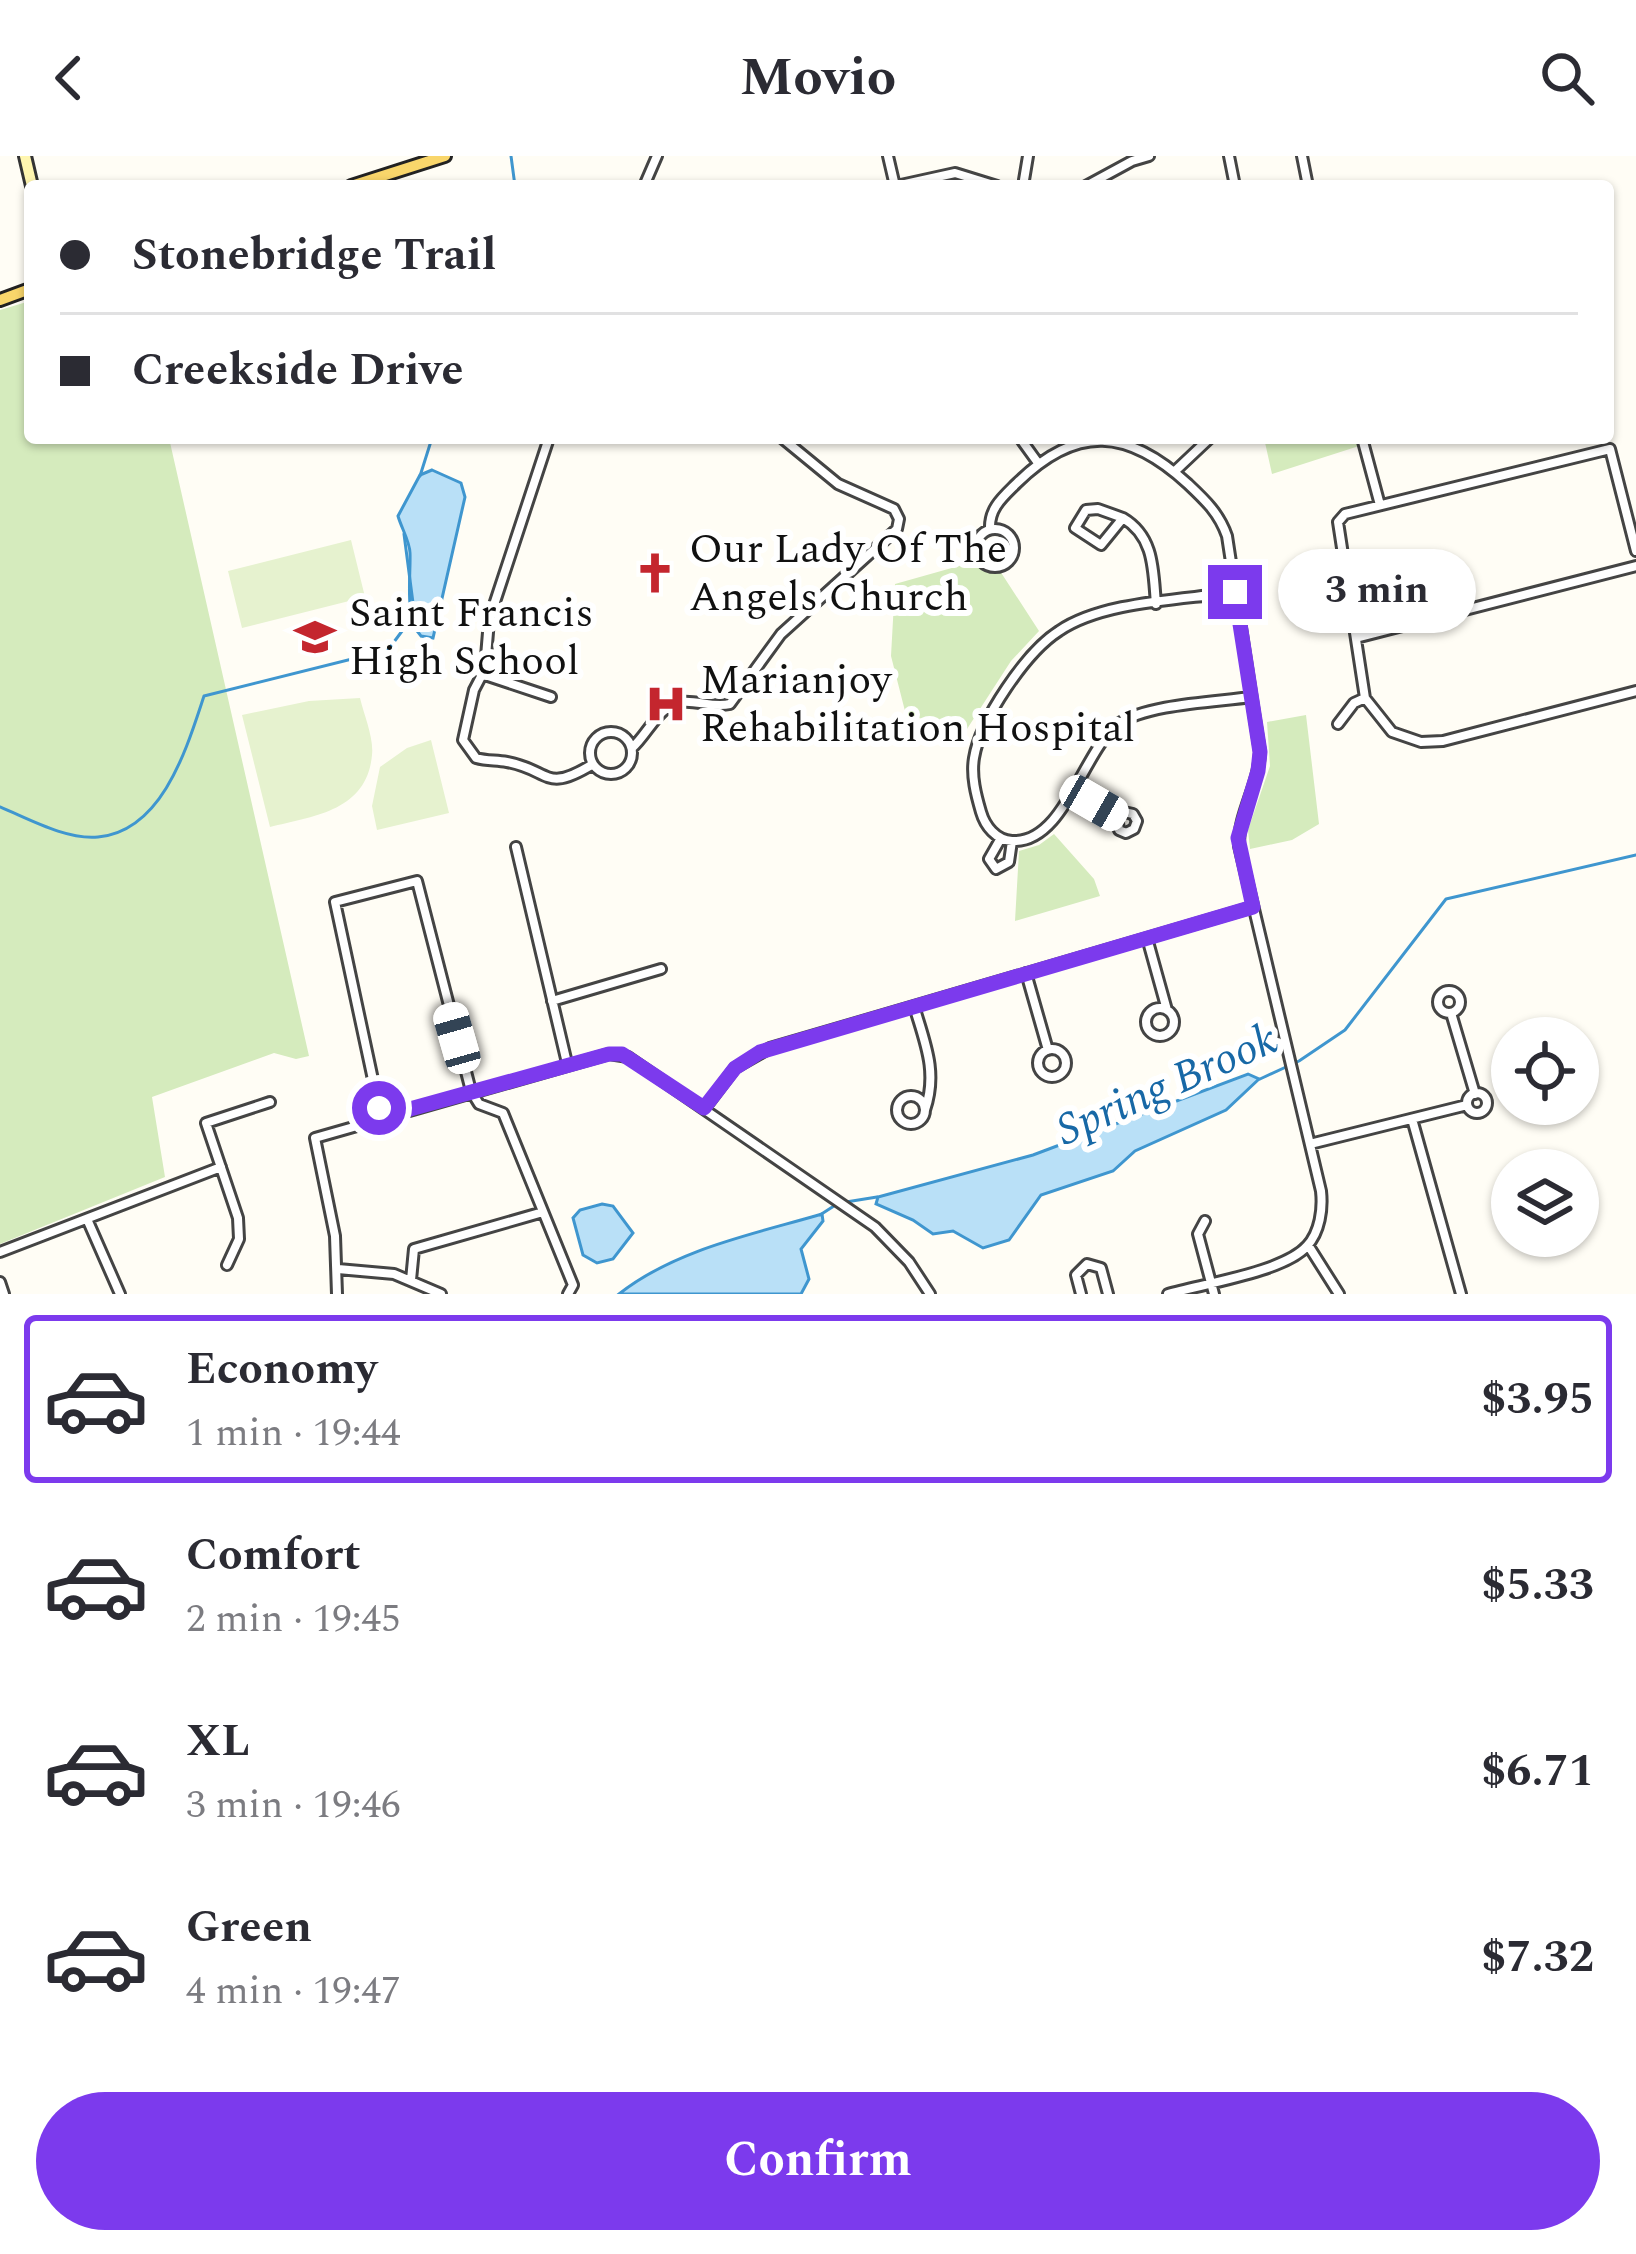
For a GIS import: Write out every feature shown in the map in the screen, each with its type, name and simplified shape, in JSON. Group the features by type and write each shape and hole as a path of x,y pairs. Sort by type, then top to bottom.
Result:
{"main road":[{"path":"366,180 412,161 445,156"}],"street":[{"path":"1097,180 1149,156"},
{"path":"923,180 955,173 978,180"},
{"path":"547,444 489,620 482,674 463,740 476,758 508,762 558,781 593,764"},
{"path":"632,748 662,711 673,705 683,701 707,707 730,704 781,634 897,529 894,509 838,484 789,444"},
{"path":"1024,444 1038,463"},
{"path":"990,530 1005,531 1014,542 1012,557 1000,566 986,564 977,553 979,538 990,530 993,510 1038,463 1067,446 1080,444"},
{"path":"1125,444 1138,447 1174,472 1221,520 1259,765 1238,838 1322,1200 1319,1222 1308,1245 1277,1263 1168,1294"},
{"path":"1174,472 1204,444"},
{"path":"1364,444 1380,505"},
{"path":"1636,551 1610,448 1339,519 1365,698 1392,732 1433,742 1636,691"},
{"path":"1123,518 1101,545 1075,528 1086,510 1097,509 1123,518 1136,526 1150,548 1156,604"},
{"path":"1356,638 1636,566"},
{"path":"1235,592 1099,613 1044,642 1020,668 980,739 974,782 982,818 1006,839 1043,830 1102,740 1130,718 1252,697"},
{"path":"482,674 550,697"},
{"path":"1338,724 1354,703 1365,698"},
{"path":"603,733 625,736 632,748 631,761 622,771 603,772 593,764 590,750 603,733"},
{"path":"1072,791 1117,816"},
{"path":"516,847 567,1063"},
{"path":"381,1117 335,902 417,881 471,1091 479,1105 502,1113 573,1285 568,1294"},
{"path":"704,1108 735,1068 760,1052 1253,907"},
{"path":"1148,938 1167,1010"},
{"path":"552,1001 662,969"},
{"path":"1026,974 1048,1050"},
{"path":"914,1006 933,1071 925,1110"},
{"path":"1451,1012 1475,1094"},
{"path":"337,1294 335,1236 315,1138 567,1063 622,1054 857,1214 900,1251 930,1294"},
{"path":"1310,1144 1467,1105 1475,1094"},
{"path":"1467,1105 1474,1113 1484,1109 1485,1098 1475,1094"},
{"path":"227,1265 237,1245 239,1226 206,1123 270,1102"},
{"path":"1412,1119 1461,1294"},
{"path":"0,1252 221,1167"},
{"path":"411,1280 414,1250 543,1212"},
{"path":"87,1220 120,1294"},
{"path":"1205,1221 1198,1234 1214,1294"},
{"path":"1308,1245 1339,1294"},
{"path":"1082,1294 1076,1275 1087,1264 1101,1268 1108,1294"},
{"path":"338,1270 394,1274 441,1294"},
{"path":"0,1282 4,1294"}],"green space":[{"path":"24,303 24,444 170,444 309,1056 296,1059 274,1053 152,1097 165,1177 0,1244 0,310"},
{"path":"1265,444 1358,444 1359,446 1272,474"},
{"path":"351,540 365,597 242,628 228,571"},
{"path":"973,562 1000,571 1039,631 1011,661 967,729 906,715 891,656 895,584"},
{"path":"360,698 372,748 368,774 360,788 336,808 270,827 242,715 309,701"},
{"path":"1306,715 1319,824 1292,840 1250,849 1248,830 1270,766 1267,722"},
{"path":"431,740 449,813 377,830 372,806 380,767 407,748"},
{"path":"1054,834 1094,879 1100,896 1015,921 1019,851"}],"water":[{"path":"432,470 461,483 465,497 433,638 421,636 412,619 410,549 398,516 420,475"},
{"path":"1248,1074 1259,1079 1226,1110 1135,1151 1113,1171 1041,1195 1009,1240 983,1248 953,1231 933,1234 876,1204 878,1197 1033,1155"},
{"path":"613,1206 633,1233 613,1259 597,1263 583,1255 573,1218 580,1210"},
{"path":"822,1214 823,1221 801,1249 809,1279 801,1294 619,1294 690,1254"}],"waterway":[{"path":"511,156 514,180"},
{"path":"420,476 430,444"},
{"path":"0,807 48,828 86,837 121,831 140,820 169,783 204,696 388,650 411,619 404,534"},
{"name":"Spring Brook","path":"1260,1079 1299,1061 1345,1030 1446,899 1636,855"},
{"name":"Spring Brook","path":"846,1202 877,1197"},
{"name":"Spring Brook","path":"820,1215 837,1204"}],"place":[{"name":"Our Lady Of The Angels Church","path":"655,573"},
{"name":"Saint Francis High School","path":"315,637"},
{"name":"Marianjoy Rehabilitation Hospital","path":"666,704"}],"route":[{"path":"379,1108 381,1117 609,1054 622,1054 704,1108 735,1068 760,1052 1253,907 1238,838 1260,752 1235,592"}]}
